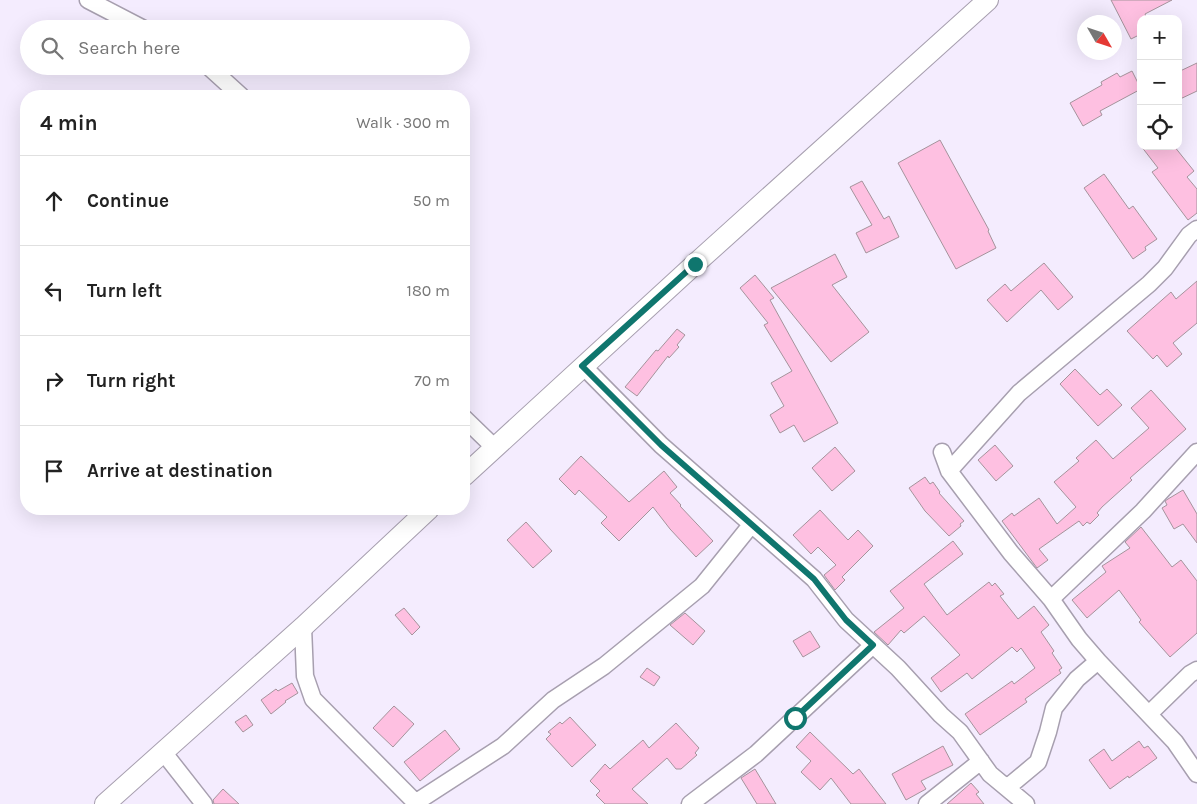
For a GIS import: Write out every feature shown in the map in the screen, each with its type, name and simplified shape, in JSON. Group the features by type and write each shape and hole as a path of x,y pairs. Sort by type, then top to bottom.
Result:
{"main road":[{"path":"470,470 582,366 988,0"},
{"path":"105,804 303,628 423,515"}],"street":[{"path":"88,0 127,20"},
{"path":"218,75 234,90"},
{"path":"949,470 1019,393 1149,284 1165,268 1189,234 1197,229"},
{"path":"582,366 661,445 814,579 846,620 898,668 941,715 960,732 990,774 1008,787 1026,804"},
{"path":"470,424 494,447"},
{"path":"942,452 949,470 1079,639 1175,742 1197,774"},
{"path":"1050,599 1143,511 1197,452"},
{"path":"303,628 305,676 313,699 416,804 502,746 554,700 604,666 702,586 751,525"},
{"path":"690,804 756,754 873,645"},
{"path":"1008,787 1038,762 1054,708 1076,679 1098,661"},
{"path":"1149,714 1190,674 1197,670"},
{"path":"164,753 204,804"},
{"path":"927,804 981,761"}],"building":[{"path":"1111,0 1172,0 1145,15 1137,15 1137,36 1131,39 1122,21 1122,15 1119,15"},
{"path":"1197,63 1197,91 1182,98 1182,70"},
{"path":"1132,71 1137,81 1137,91 1100,111 1102,115 1083,126 1070,103 1102,85 1101,82 1117,73 1120,77"},
{"path":"940,140 989,230 996,248 956,269 898,163"},
{"path":"1144,150 1177,150 1194,171 1187,177 1197,189 1197,213 1188,220 1152,172 1158,168"},
{"path":"1104,174 1129,209 1133,206 1157,239 1145,247 1146,250 1133,259 1084,188"},
{"path":"862,181 884,219 889,216 899,237 866,253 856,233 872,225 850,187"},
{"path":"835,254 847,277 832,285 869,332 831,362 771,288"},
{"path":"1044,263 1073,297 1058,310 1041,290 1007,322 987,300 1005,284 1011,291"},
{"path":"755,275 774,298 770,300 838,423 804,442 794,425 780,433 770,415 784,406 771,383 792,371 764,325 768,323 740,288"},
{"path":"1197,281 1197,323 1173,343 1182,354 1167,367 1157,355 1153,359 1127,331 1171,292 1176,299"},
{"path":"677,329 685,335 677,345 679,347 669,358 668,356 637,396 625,387 656,350 658,351"},
{"path":"1075,369 1100,395 1107,389 1122,405 1098,426 1060,384"},
{"path":"1151,390 1186,429 1130,478 1132,480 1102,507 1097,513 1099,515 1090,524 1087,522 1083,526 1079,521 1039,549 1048,560 1037,568 1002,521 1012,513 1014,516 1039,498 1057,524 1076,507 1054,482 1079,461 1076,458 1096,440 1113,459 1149,428 1131,408"},
{"path":"995,445 1013,466 996,481 978,460"},
{"path":"835,447 855,471 832,491 812,468"},
{"path":"581,456 629,502 664,471 677,487 670,493 713,541 696,557 653,507 619,541 601,523 607,517 579,490 575,495 559,479"},
{"path":"925,477 930,484 933,482 939,493 964,521 949,536 925,511 909,488"},
{"path":"1183,490 1197,514 1197,543 1183,524 1174,529 1162,508 1167,505 1165,501"},
{"path":"820,510 848,540 858,530 873,546 842,577 845,580 835,590 824,575 836,565 818,547 811,554 793,535"},
{"path":"526,522 552,551 533,568 507,540"},
{"path":"1141,527 1172,567 1181,560 1197,581 1197,633 1170,657 1139,622 1141,620 1119,590 1087,618 1072,600 1106,572 1102,566 1130,548 1125,542"},
{"path":"953,541 963,554 924,584 947,615 989,582 992,586 995,583 1004,594 1000,596 1018,619 1034,606 1049,625 1041,632 1054,651 1052,653 1062,668 1059,670 1061,673 1025,699 1027,702 980,735 965,714 1012,681 1014,684 1035,668 1021,648 1017,652 1012,647 972,679 967,673 941,692 931,678 960,655 924,616 904,633 901,630 888,645 874,632 904,608 890,591"},
{"path":"404,608 420,627 412,635 395,615"},
{"path":"685,613 705,631 693,645 670,625"},
{"path":"810,631 820,647 803,657 793,641"},
{"path":"647,668 660,677 654,686 640,677"},
{"path":"292,683 298,693 285,701 271,714 261,700 276,689 278,691"},
{"path":"394,706 414,724 393,747 373,728"},
{"path":"246,715 253,725 243,732 235,722"},
{"path":"570,717 596,745 572,767 546,739 551,734 548,732 560,722 562,724"},
{"path":"676,723 699,748 695,753 697,755 681,769 676,769 667,758 632,789 648,804 605,804 596,795 600,791 590,781 605,764 610,769 643,740 649,748"},
{"path":"445,730 460,749 420,781 404,762"},
{"path":"810,732 853,774 859,769 886,804 851,804 831,778 820,790 801,772 811,761 796,747"},
{"path":"1139,741 1144,748 1148,746 1157,758 1110,789 1089,760 1104,749 1112,761"},
{"path":"943,746 953,765 921,781 926,789 906,800 892,774"},
{"path":"755,769 776,804 757,804 741,778"},
{"path":"971,783 979,792 976,794 984,804 947,804"},
{"path":"223,789 239,804 214,804 213,800"}],"route":[{"path":"695,264 582,366 661,445 814,579 846,620 873,645 795,718"}]}
